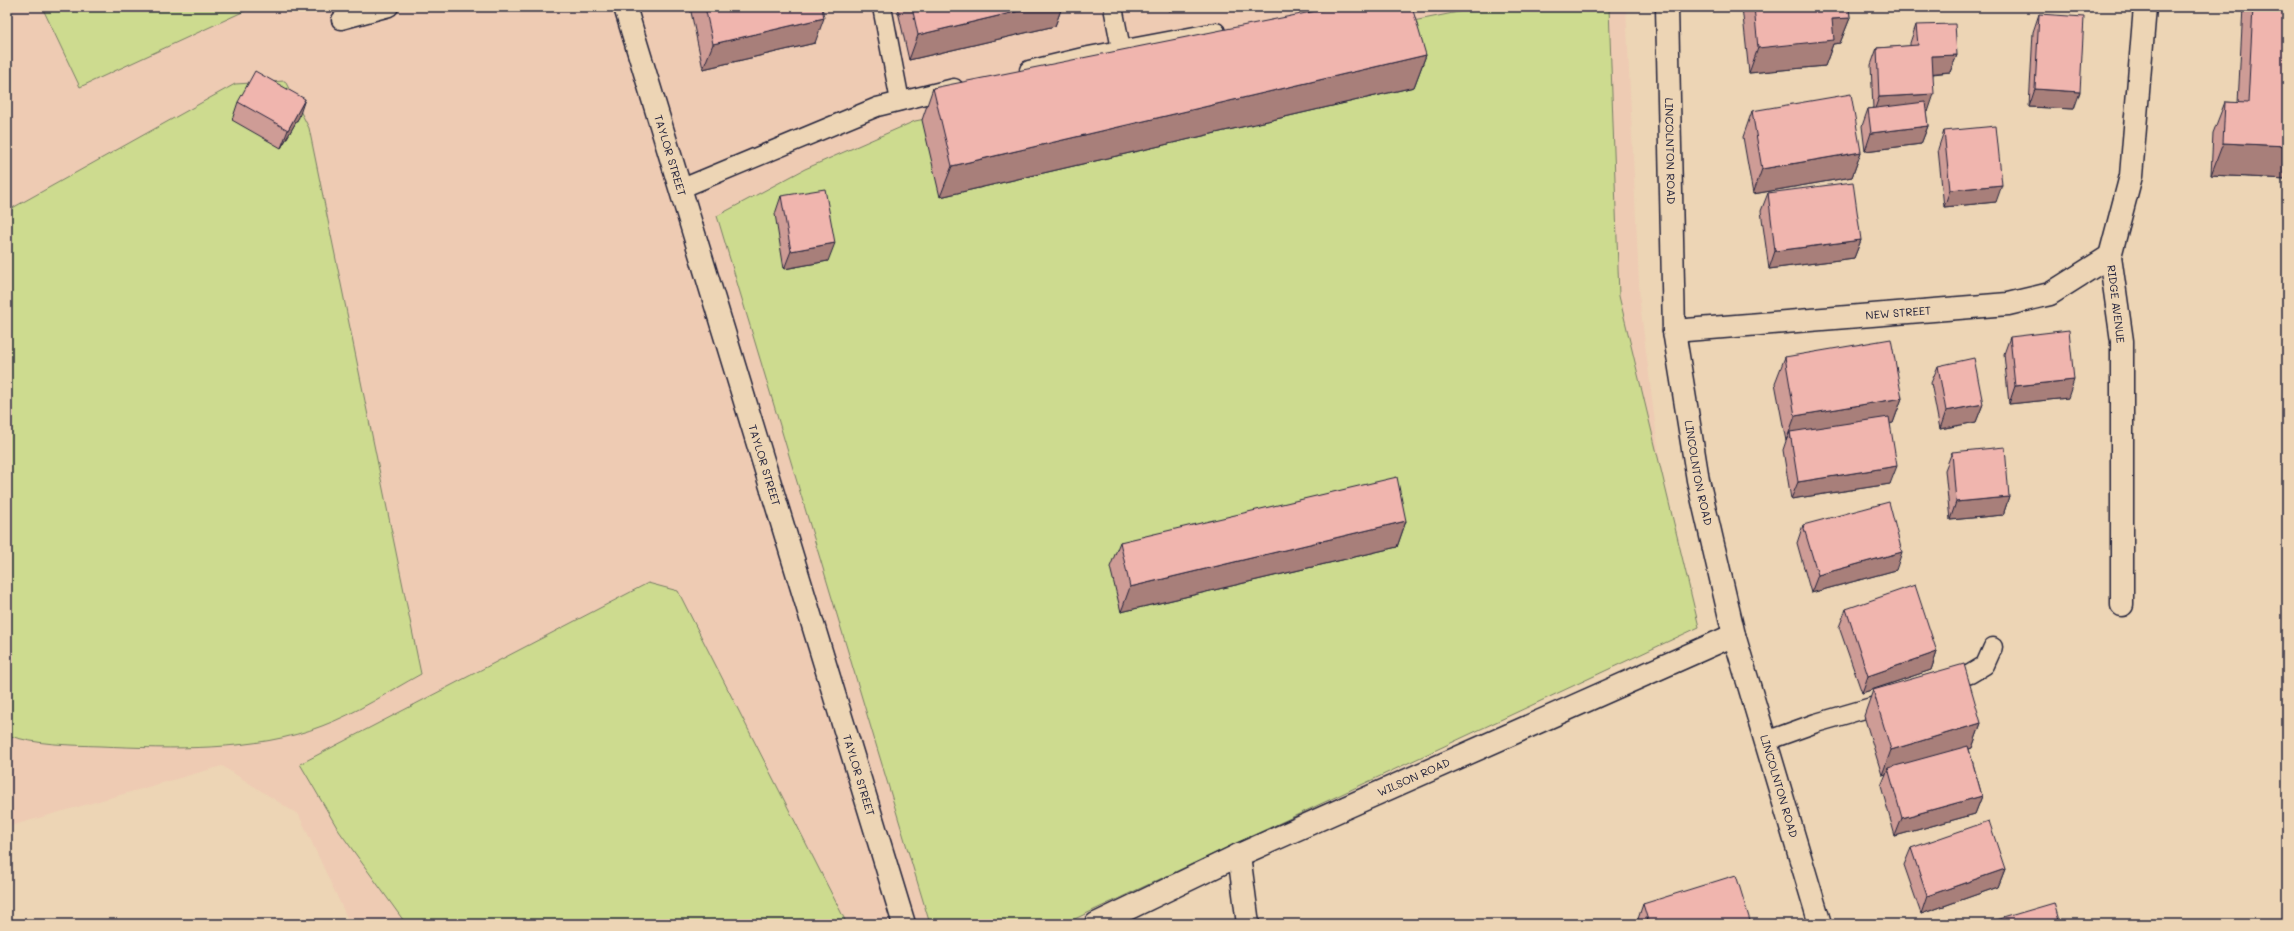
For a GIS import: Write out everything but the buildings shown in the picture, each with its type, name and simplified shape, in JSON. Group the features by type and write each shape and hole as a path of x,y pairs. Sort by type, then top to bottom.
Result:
{"street":[{"name":"TAYLOR STREET","path":"625,7 904,924"},
{"name":"LINCOLNTON ROAD","path":"1668,7 1674,331 1698,480 1734,635 1820,924"},
{"name":"RIDGE AVENUE","path":"2122,605 2122,341 2110,256 2131,176 2145,7"},
{"name":"NEW STREET","path":"1674,331 2008,304 2050,294 2110,256"},
{"name":"WILSON ROAD","path":"1096,924 1239,855 1734,635"},
{"path":"1239,855 1248,924"}],"lane":[{"path":"341,20 388,7"},
{"path":"882,7 900,101"},
{"path":"1113,7 1121,49"},
{"path":"1014,73 1121,49 1236,28"},
{"path":"680,189 877,107 969,85"},
{"path":"1926,689 1970,674 1985,665 1993,647"},
{"path":"1766,741 1816,723 1904,697"}],"shaded area":[{"path":"7,7 1626,7 1640,304 1660,462 1690,610 962,924 350,924 299,815 222,766 7,827"}],"green space":[{"path":"42,7 248,7 249,9 80,87"},
{"path":"1483,7 1609,7 1619,296 1699,627 1064,924 930,924 717,216 805,169 915,121"},
{"path":"285,81 309,128 421,674 360,709 335,721 269,741 212,747 155,748 53,744 30,741 7,735 7,211 235,84"},
{"path":"648,583 678,591 847,924 406,924 339,831 300,764"}]}
